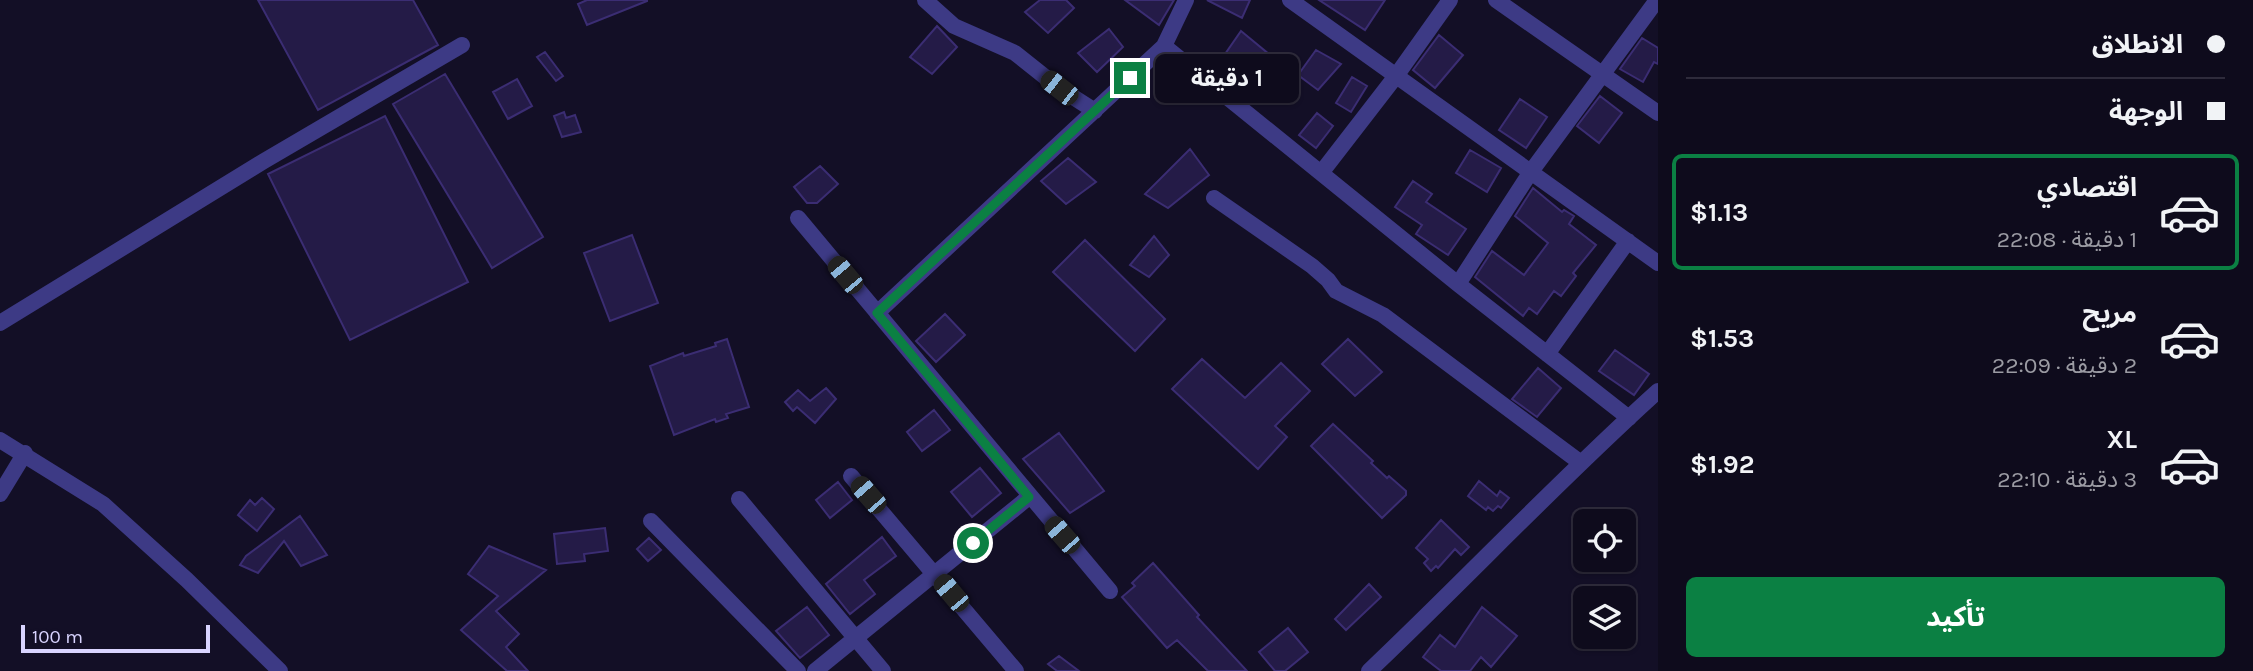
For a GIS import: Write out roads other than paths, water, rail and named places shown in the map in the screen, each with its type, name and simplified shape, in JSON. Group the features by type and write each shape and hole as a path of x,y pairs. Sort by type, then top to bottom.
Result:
{"street":[{"path":"925,0 954,26 1015,54 1059,88 1095,110"},
{"path":"877,313 1164,46 1186,0"},
{"path":"1290,0 1658,263"},
{"path":"1321,173 1396,76 1450,0"},
{"path":"1496,0 1658,113"},
{"path":"1458,284 1530,173 1657,0"},
{"path":"0,323 264,161 463,45"},
{"path":"1164,46 1458,284 1629,418"},
{"path":"1214,198 1312,266 1336,291 1383,315 1581,463"},
{"path":"798,218 1110,591"},
{"path":"1547,354 1628,241"},
{"path":"1369,671 1658,391"},
{"path":"0,440 26,453 103,504 187,580 280,671"},
{"path":"0,494 26,453"},
{"path":"851,476 1016,671"},
{"path":"815,671 1029,497"},
{"path":"739,499 883,671"},
{"path":"651,521 798,671"}]}
